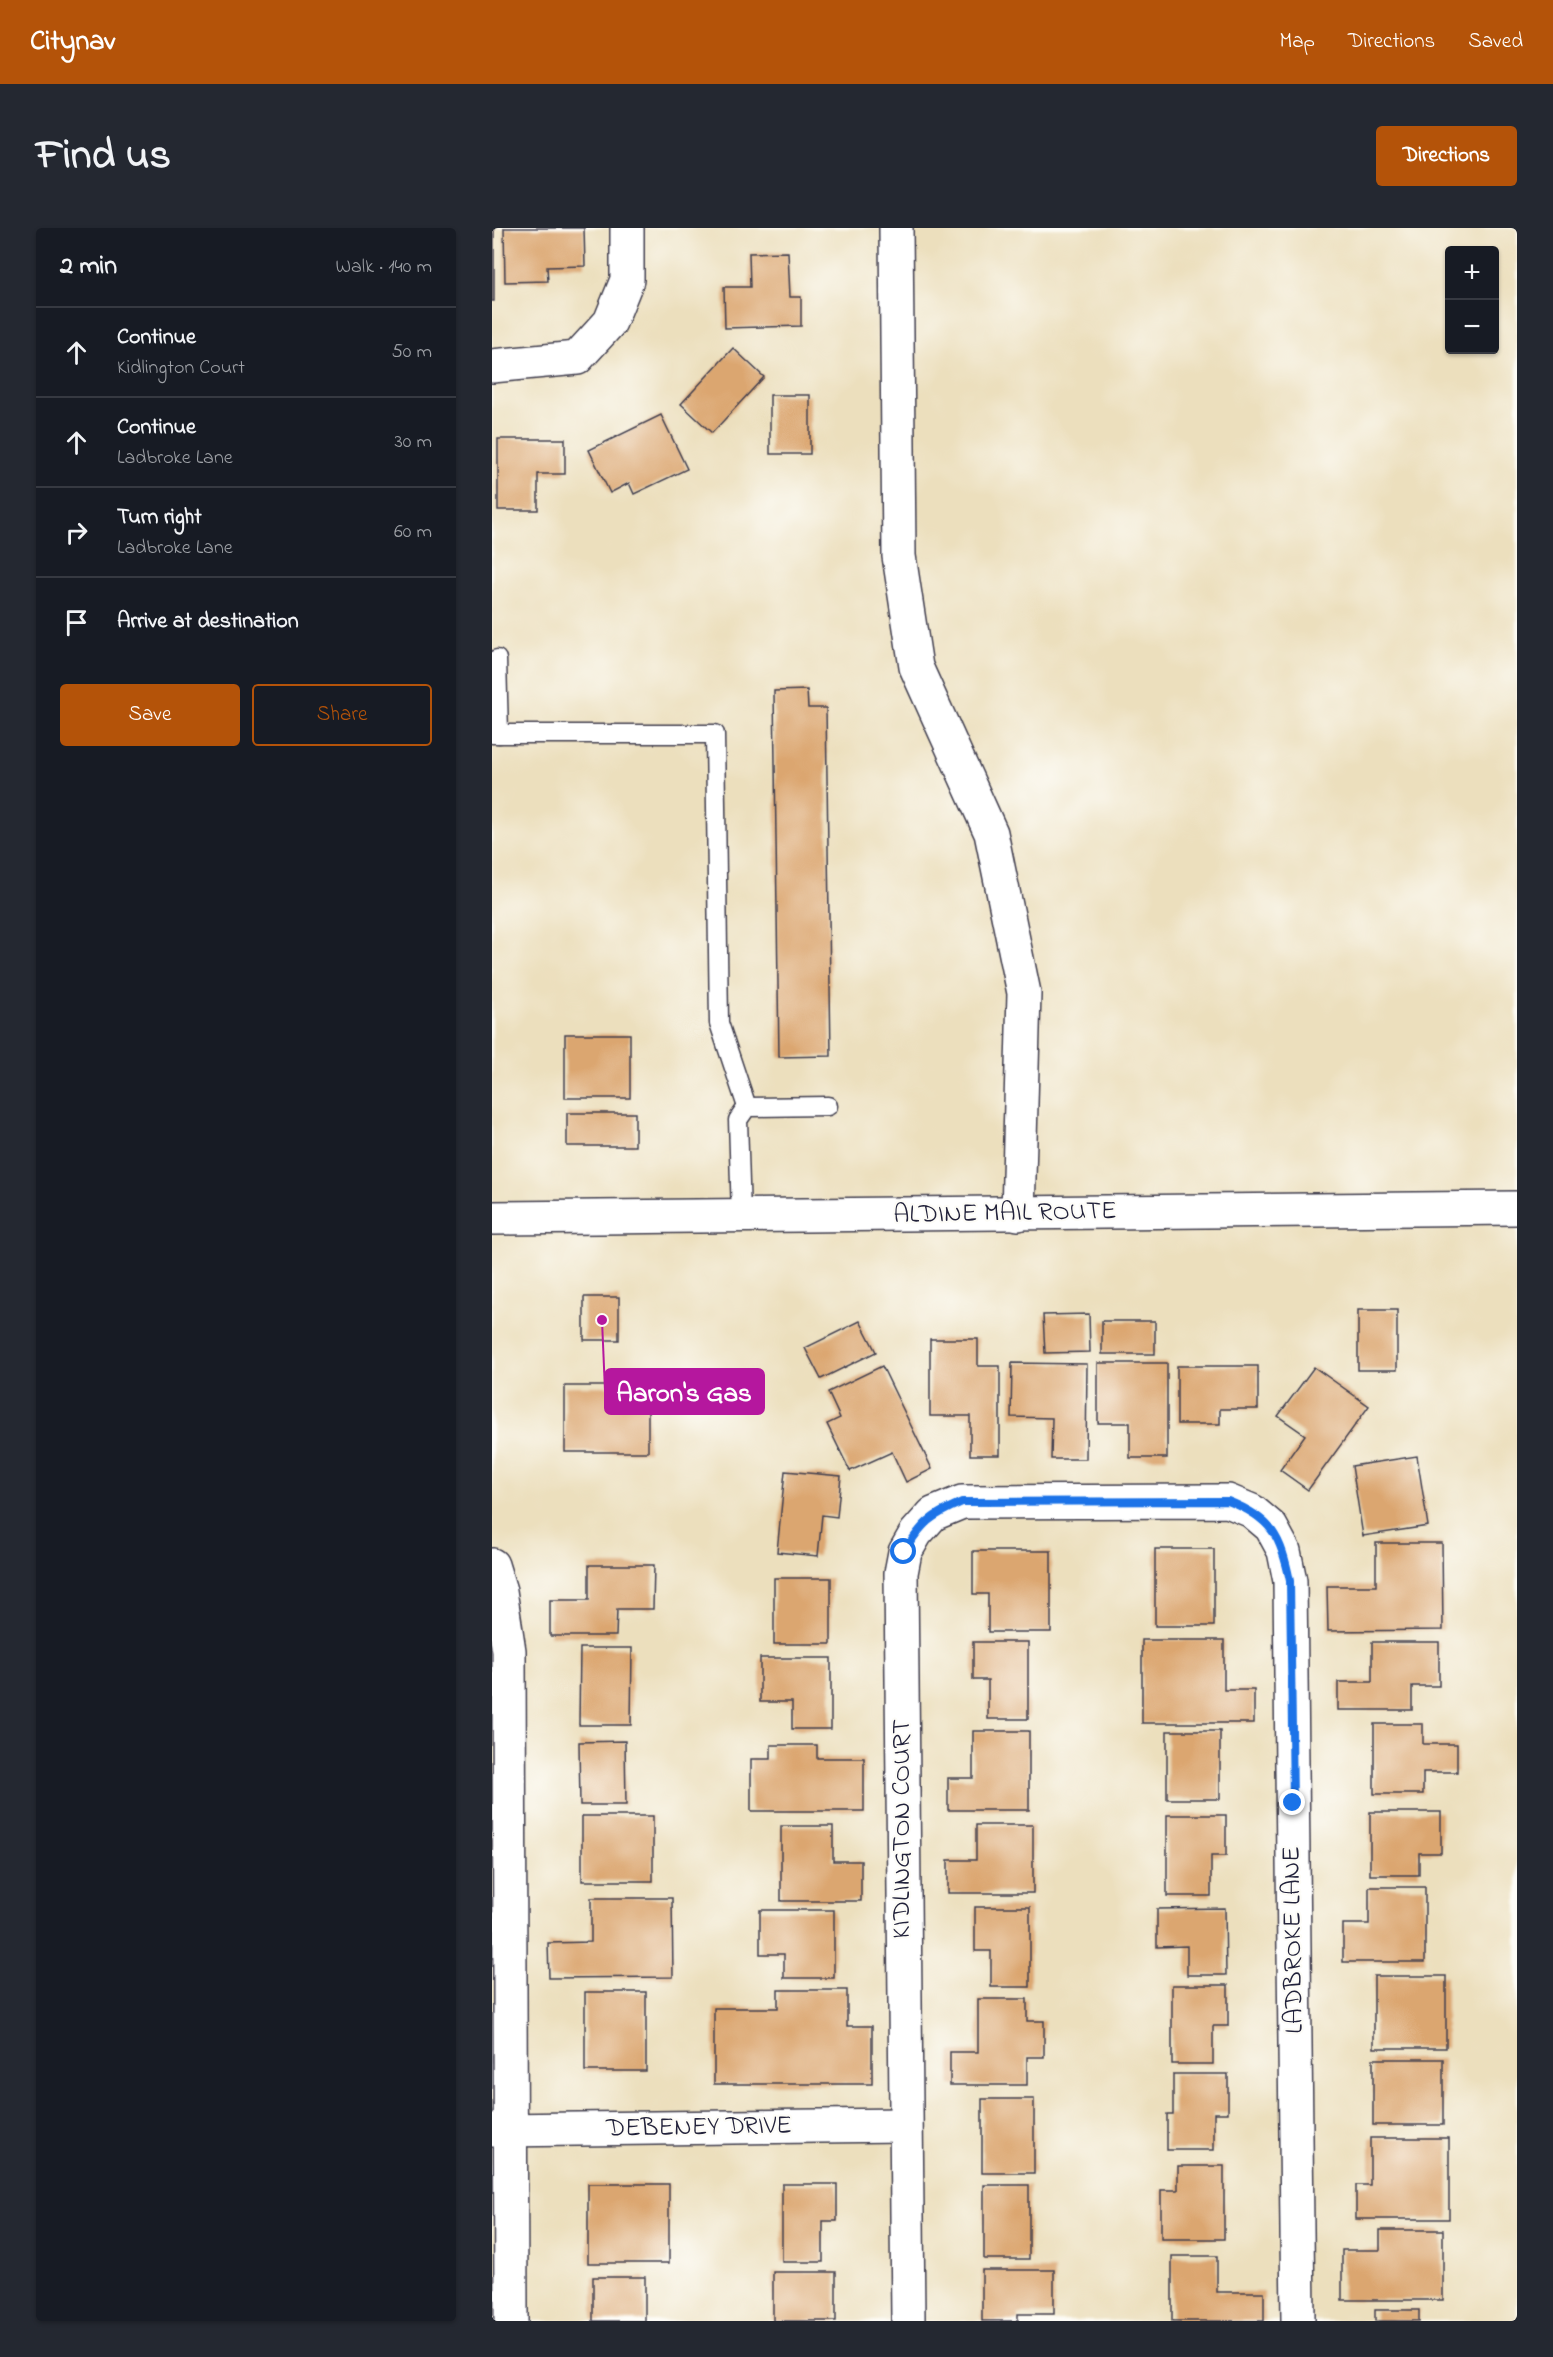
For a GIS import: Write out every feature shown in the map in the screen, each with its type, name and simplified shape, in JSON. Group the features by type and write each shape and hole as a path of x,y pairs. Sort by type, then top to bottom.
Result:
{"street":[{"path":"492,366 578,358 610,322 627,280 627,228"},
{"path":"896,228 900,556 916,667 991,832 1023,993 1018,1214"},
{"name":"ALDINE MAIL ROUTE","path":"492,1218 1517,1208"},
{"name":"KIDLINGTON COURT","path":"908,2321 901,1585 904,1552 916,1533 933,1514 962,1502 1099,1500"},
{"name":"LADBROKE LANE","path":"1099,1500 1228,1501 1252,1510 1271,1527 1284,1551 1290,1581 1298,2321"},
{"path":"492,1565 500,1591 510,1651 501,1742 501,2130 511,2321"},
{"name":"DEBENEY DRIVE","path":"501,2130 905,2125"}],"lane":[{"path":"497,659 496,734 715,734 718,1023 747,1107"},
{"path":"747,1107 828,1106"},
{"path":"741,1216 738,1120 747,1107"}],"building":[{"path":"492,228 494,228 494,301 492,301"},
{"path":"504,228 584,228 585,266 547,267 548,281 505,282"},
{"path":"788,252 790,297 801,297 801,326 725,328 724,287 750,287 749,253"},
{"path":"733,348 764,377 712,433 681,404"},
{"path":"770,395 810,395 810,454 770,454"},
{"path":"661,415 687,469 634,494 629,483 610,493 589,450"},
{"path":"498,439 565,439 565,474 538,474 538,510 498,510"},
{"path":"807,690 808,708 826,708 831,1056 779,1057 774,691"},
{"path":"565,1034 630,1034 630,1098 565,1098"},
{"path":"567,1113 635,1113 635,1146 567,1146"},
{"path":"584,1297 619,1297 619,1340 584,1340"},
{"path":"1358,1310 1397,1310 1397,1370 1358,1370"},
{"path":"1089,1314 1090,1352 1045,1353 1043,1315"},
{"path":"860,1321 876,1352 821,1379 805,1348"},
{"path":"1102,1321 1155,1321 1155,1354 1102,1354"},
{"path":"930,1339 978,1339 978,1366 1000,1366 1000,1455 970,1455 970,1416 930,1416"},
{"path":"1012,1363 1087,1364 1086,1459 1051,1459 1052,1418 1011,1417"},
{"path":"1098,1363 1167,1363 1167,1458 1130,1458 1130,1423 1098,1423"},
{"path":"882,1366 932,1469 906,1482 892,1452 850,1471 827,1424 840,1418 828,1392"},
{"path":"1177,1366 1258,1366 1258,1409 1220,1409 1220,1424 1177,1424"},
{"path":"1314,1367 1369,1406 1308,1490 1280,1470 1305,1435 1278,1416"},
{"path":"565,1386 648,1386 648,1452 565,1452"},
{"path":"1417,1456 1428,1526 1363,1536 1352,1466"},
{"path":"785,1471 841,1476 837,1517 822,1515 818,1556 777,1552"},
{"path":"1376,1543 1442,1543 1443,1630 1328,1631 1327,1586 1376,1586"},
{"path":"1155,1549 1214,1549 1214,1626 1155,1626"},
{"path":"973,1551 1051,1551 1051,1632 988,1632 988,1594 973,1594"},
{"path":"589,1565 654,1565 653,1609 617,1609 616,1636 550,1636 550,1600 589,1600"},
{"path":"774,1578 831,1578 831,1644 774,1644"},
{"path":"1142,1640 1224,1640 1224,1690 1254,1690 1254,1723 1142,1723"},
{"path":"973,1642 1028,1642 1028,1719 988,1719 988,1680 973,1680"},
{"path":"1372,1642 1439,1642 1439,1686 1412,1686 1412,1710 1338,1710 1338,1682 1372,1682"},
{"path":"580,1648 632,1648 631,1725 579,1725"},
{"path":"760,1658 831,1658 831,1729 792,1729 792,1702 760,1702"},
{"path":"1374,1724 1423,1724 1423,1744 1457,1744 1457,1772 1423,1772 1423,1794 1374,1794"},
{"path":"973,1731 1029,1731 1029,1810 948,1810 948,1778 973,1778"},
{"path":"1167,1731 1220,1731 1220,1799 1167,1799"},
{"path":"625,1741 626,1805 580,1805 579,1742"},
{"path":"771,1745 817,1745 817,1758 864,1758 864,1811 751,1811 751,1759 771,1759"},
{"path":"1370,1812 1441,1812 1441,1853 1419,1853 1419,1875 1370,1875"},
{"path":"1167,1815 1226,1815 1226,1856 1211,1856 1211,1896 1167,1896"},
{"path":"582,1816 653,1816 653,1881 582,1881"},
{"path":"976,1825 1033,1825 1033,1893 948,1893 948,1860 976,1860"},
{"path":"781,1826 833,1826 833,1861 861,1861 861,1901 781,1901"},
{"path":"1369,1887 1425,1887 1425,1962 1343,1962 1343,1924 1369,1924"},
{"path":"591,1898 672,1898 673,1977 549,1978 548,1943 591,1942"},
{"path":"975,1907 1030,1907 1030,1987 991,1987 991,1951 975,1951"},
{"path":"1225,1908 1226,1975 1187,1975 1187,1946 1157,1947 1157,1909"},
{"path":"760,1910 834,1910 834,1978 784,1978 784,1954 760,1954"},
{"path":"1374,1976 1446,1976 1446,2048 1374,2048"},
{"path":"1172,1985 1228,1985 1228,2026 1213,2026 1213,2064 1172,2064"},
{"path":"778,1990 847,1990 847,2026 872,2026 872,2084 714,2084 714,2008 778,2008"},
{"path":"585,1992 646,1992 646,2071 585,2071"},
{"path":"978,1999 1027,1999 1027,2021 1044,2021 1044,2057 1027,2057 1027,2085 950,2085 950,2052 978,2052"},
{"path":"1373,2059 1443,2059 1443,2125 1373,2125"},
{"path":"1173,2074 1228,2074 1228,2113 1214,2113 1214,2150 1167,2150 1167,2114 1173,2114"},
{"path":"982,2099 1034,2099 1034,2173 982,2173"},
{"path":"1370,2138 1449,2138 1449,2219 1356,2219 1356,2185 1370,2185"},
{"path":"1178,2166 1224,2166 1224,2239 1161,2239 1161,2190 1178,2190"},
{"path":"588,2184 669,2184 669,2263 588,2263"},
{"path":"782,2184 837,2184 837,2221 823,2221 823,2262 782,2262"},
{"path":"984,2185 1029,2185 1029,2259 984,2259"},
{"path":"1380,2230 1443,2230 1443,2300 1342,2300 1342,2250 1380,2250"},
{"path":"1172,2256 1217,2256 1217,2292 1264,2292 1264,2321 1172,2321"},
{"path":"982,2270 1054,2270 1054,2314 1018,2314 1018,2321 982,2321"},
{"path":"773,2272 836,2272 836,2321 773,2321"},
{"path":"593,2277 645,2277 645,2321 593,2321"},
{"path":"1375,2310 1419,2310 1419,2321 1375,2321"}],"place":[{"name":"Aaron's Gas","path":"602,1320"}],"route":[{"path":"904,1552 916,1533 933,1514 962,1502 1228,1501 1252,1510 1271,1527 1284,1551 1290,1581 1293,1803"}]}
